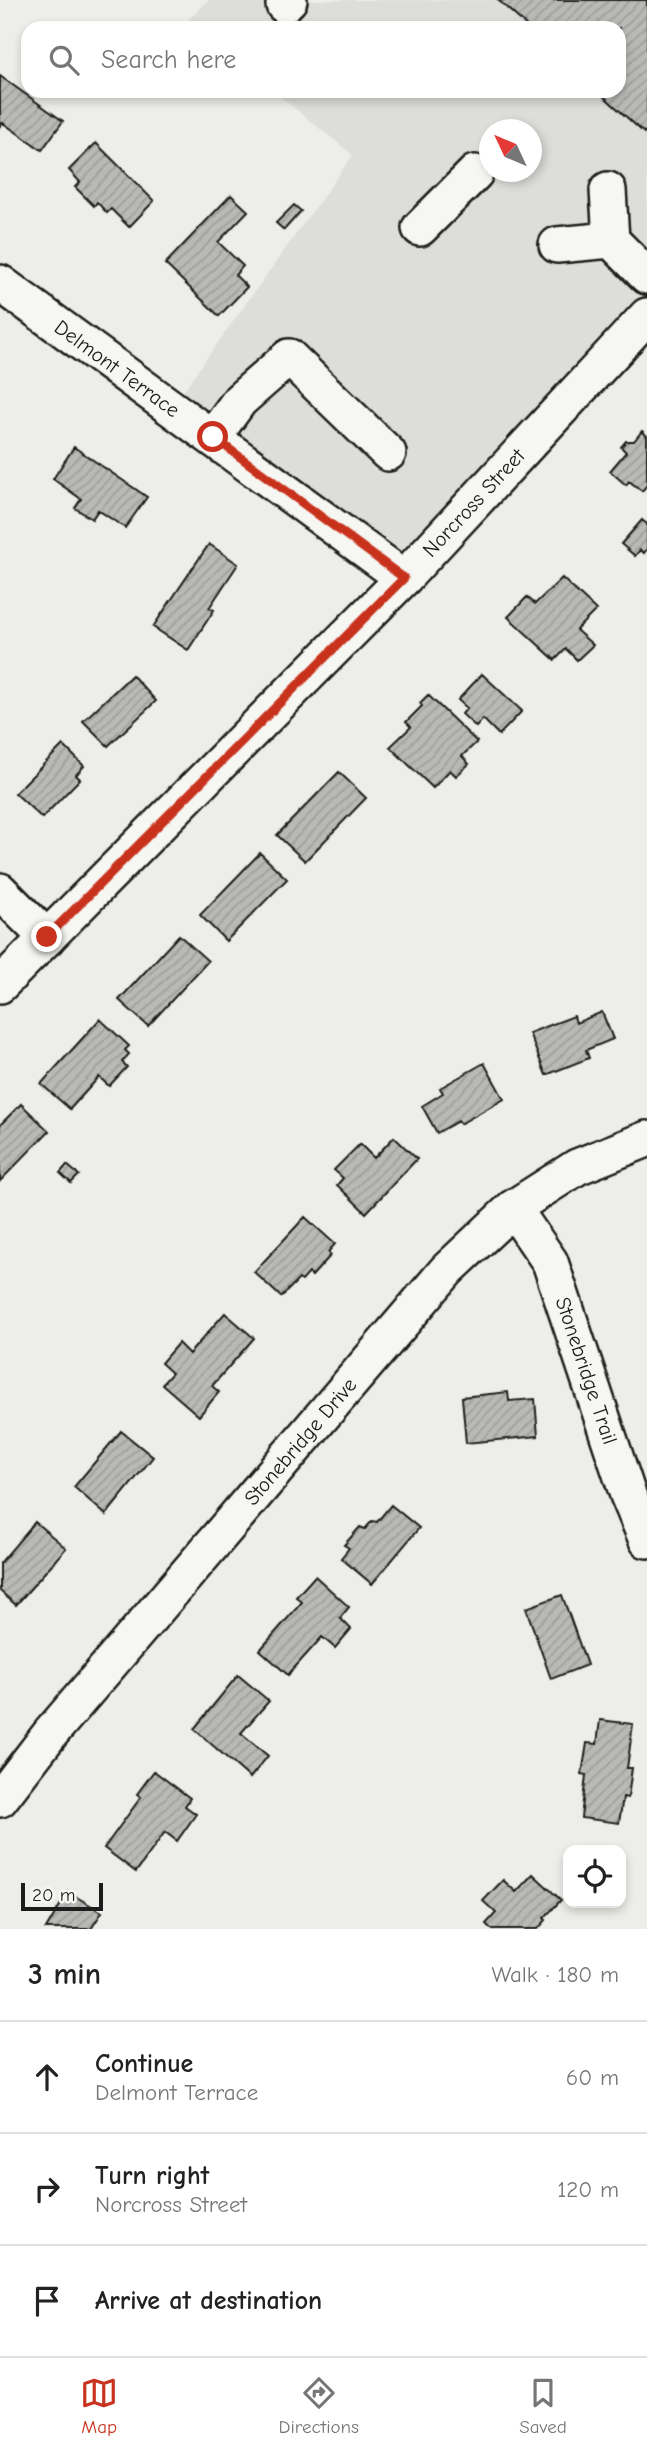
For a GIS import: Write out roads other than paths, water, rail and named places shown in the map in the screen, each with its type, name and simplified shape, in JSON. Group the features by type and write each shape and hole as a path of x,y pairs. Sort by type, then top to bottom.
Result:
{"street":[{"path":"420,228 475,173"},
{"path":"608,191 611,240 647,276"},
{"path":"557,245 611,240"},
{"name":"Delmont Terrace","path":"0,282 404,578"},
{"name":"Norcross Street","path":"0,985 404,578 647,316"},
{"path":"213,437 240,400 289,357 388,453"},
{"path":"0,891 47,937"},
{"name":"Stonebridge Drive","path":"0,1799 50,1734 447,1270 513,1208 578,1167 647,1139"},
{"name":"Stonebridge Trail","path":"513,1208 550,1262 628,1495 647,1539"}]}
